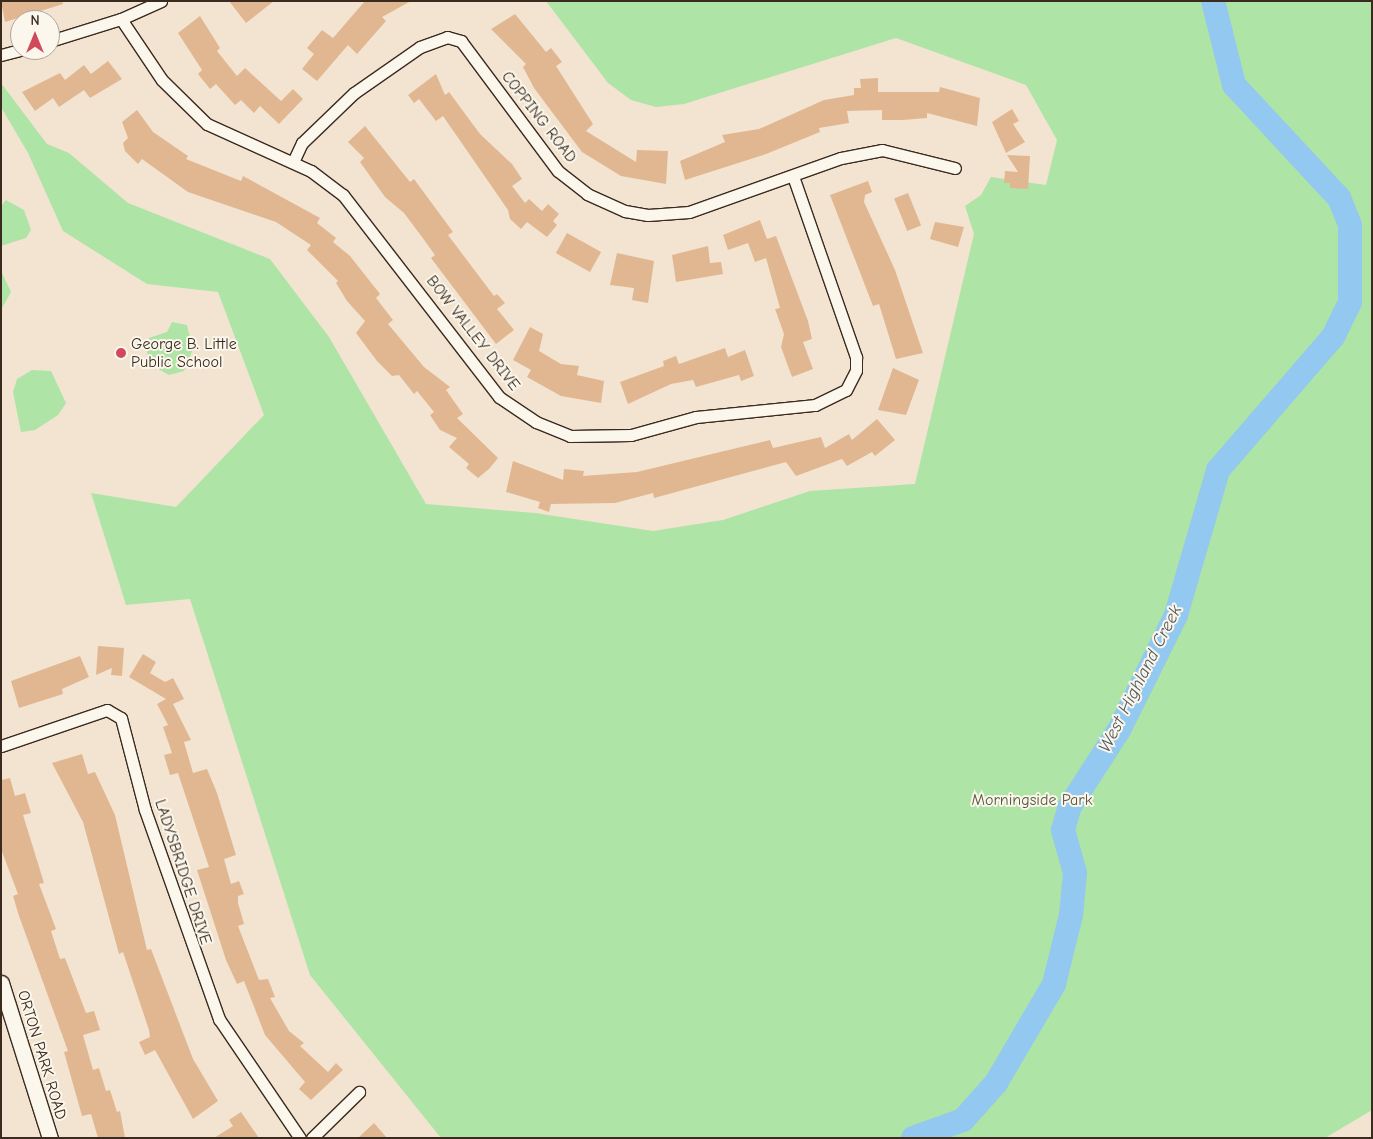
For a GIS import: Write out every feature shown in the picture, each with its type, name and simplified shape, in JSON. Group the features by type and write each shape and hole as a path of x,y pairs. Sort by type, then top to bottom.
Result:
{"street":[{"path":"60,38 121,19 161,1"},
{"name":"BOW VALLEY DRIVE","path":"121,19 162,80 207,124 293,162 343,195 499,397 536,422 586,437 631,435 696,417 815,404 846,390 856,357 793,176"},
{"name":"COPPING ROAD","path":"293,162 302,143 354,93 420,46 447,37 461,41 558,171 587,194 608,204 648,215 689,212 841,158 882,150 954,168"},
{"name":"LADYSBRIDGE DRIVE","path":"1,746 107,710 121,718 145,810 219,1019 300,1138"},
{"name":"ORTON PARK ROAD","path":"1,983 50,1138"},
{"path":"312,1138 359,1092"}],"green space":[{"name":"Morningside Park","path":"546,1 1372,1 1372,1110 1325,1138 441,1138 310,975 190,599 126,605 91,493 176,507 264,415 218,292 147,284 63,231 28,153 1,107 1,83 47,144 69,153 128,203 270,259 329,337 426,504 535,513 653,531 723,520 810,491 915,484 974,234 965,206 981,195 991,177 1046,185 1057,140 1026,85 896,38 684,104 656,107 631,100 608,83"},
{"path":"6,200 24,210 31,230 26,238 1,246 1,206"},
{"path":"1,271 11,292 1,310"},
{"path":"172,322 187,325 193,349 184,371 169,375 155,367 147,353 149,338 167,332"},
{"path":"32,370 51,371 66,403 58,415 35,430 21,432 13,392 17,379"}],"building":[{"path":"1,1 62,1 63,4 44,10 10,10 10,20 5,22"},
{"path":"229,1 274,1 246,23"},
{"path":"365,1 411,1 382,17 386,21 357,54 348,45 317,81 302,69 314,54 307,48 322,30 333,38"},
{"path":"515,14 546,52 551,48 562,62 556,66 593,124 586,131 636,162 637,150 668,151 666,184 621,176 582,152 534,88 523,67 526,64 491,29"},
{"path":"200,16 220,48 217,51 237,76 245,68 281,101 293,89 303,99 279,124 260,106 254,113 241,100 235,105 216,84 210,89 198,74 202,70 178,33"},
{"path":"108,61 122,79 90,98 84,90 59,107 53,98 35,111 22,92 60,73 65,80 84,65 91,74"},
{"path":"436,74 445,95 449,92 480,134 512,164 522,179 512,186 525,203 529,199 542,211 548,204 559,214 553,221 557,225 547,237 527,222 521,229 510,219 508,210 443,116 436,121 419,99 414,103 408,95"},
{"path":"878,78 878,92 939,92 940,87 980,98 977,126 927,113 927,118 882,120 882,110 847,111 849,123 819,128 820,132 766,154 685,180 680,161 725,142 722,135 759,129 824,100 854,95 854,88 861,88 860,79"},
{"path":"1012,109 1019,121 1013,124 1025,142 1006,153 992,122"},
{"path":"137,110 153,132 188,156 186,159 241,181 243,176 320,218 317,223 336,238 333,242 350,256 380,294 376,298 393,320 388,324 424,367 450,387 446,390 463,414 457,418 498,458 489,469 478,478 466,468 469,464 449,447 457,438 440,430 430,415 434,412 417,391 414,394 399,375 392,376 377,361 356,333 365,321 347,301 336,283 338,281 307,250 311,245 276,222 188,192 142,159 138,164 125,151 123,143 128,138 122,122"},
{"path":"365,126 410,182 414,179 453,232 448,235 494,296 497,294 505,303 497,309 514,330 496,344 431,258 435,255 422,237 404,213 385,197 360,162 364,158 348,142"},
{"path":"1007,155 1030,156 1028,189 1010,188 1010,183 1004,183 1005,171 1018,172"},
{"path":"868,181 872,192 865,195 864,202 895,270 923,353 896,359 879,304 873,306 830,195"},
{"path":"908,193 921,225 907,231 894,199"},
{"path":"760,220 767,239 776,236 808,321 812,339 803,342 813,369 792,377 781,347 784,334 775,309 780,308 766,258 755,262 748,243 728,250 723,235"},
{"path":"935,222 964,227 958,247 930,239"},
{"path":"567,233 601,252 590,272 556,253"},
{"path":"708,246 710,263 721,262 723,274 676,282 672,255"},
{"path":"617,253 654,261 648,303 632,300 634,288 610,285"},
{"path":"530,327 543,334 539,351 561,364 579,366 577,375 604,381 601,403 561,396 527,377 531,370 513,360"},
{"path":"725,348 728,357 745,350 754,376 741,381 739,375 696,387 693,380 671,384 628,404 620,382 664,366 663,361 676,356 679,364"},
{"path":"893,368 919,380 906,415 878,410"},
{"path":"877,419 895,440 875,456 872,452 847,466 842,459 796,476 786,462 654,498 653,493 615,503 551,504 549,512 538,508 540,502 506,492 513,461 563,480 564,469 584,471 583,476 637,472 770,440 773,448 821,437 825,448 849,434 852,440"},
{"path":"98,646 124,648 122,676 111,675 112,668 96,675"},
{"path":"143,654 156,662 150,673 165,682 173,678 184,699 173,704 191,740 184,742 193,773 207,769 217,793 236,855 224,859 231,884 239,881 244,894 238,896 238,903 244,924 238,926 259,980 268,979 275,997 270,998 289,1031 304,1043 300,1046 328,1072 336,1063 343,1070 311,1100 299,1089 305,1082 265,1035 244,981 237,984 226,960 197,870 209,867 178,773 170,775 164,755 172,753 163,727 168,725 157,704 166,699 129,677"},
{"path":"80,656 89,677 62,689 63,694 19,708 11,681"},
{"path":"82,754 88,774 95,772 115,815 147,950 151,949 193,1059 218,1101 193,1119 155,1050 145,1055 139,1042 150,1037 149,1030 123,952 119,954 83,822 52,763"},
{"path":"10,778 15,796 25,793 31,813 23,815 44,883 39,884 56,929 51,931 60,959 65,958 86,1013 94,1011 100,1030 83,1035 93,1070 99,1068 106,1091 110,1090 117,1112 120,1111 125,1138 98,1138 91,1114 82,1116 64,1052 68,1051 19,916 13,896 18,894 1,849 1,780"},
{"path":"241,1112 259,1138 214,1138 233,1126 229,1120"},
{"path":"374,1123 387,1138 358,1138"}],"waterway":[{"name":"West Highland Creek","path":"913,1138 963,1120 996,1083 1054,984 1071,915 1075,873 1063,830 1070,806 1119,730 1176,615 1218,470 1333,337 1350,302 1350,225 1339,198 1234,85 1213,1"}],"place":[{"name":"George B. Little Public School","path":"121,353"}]}
